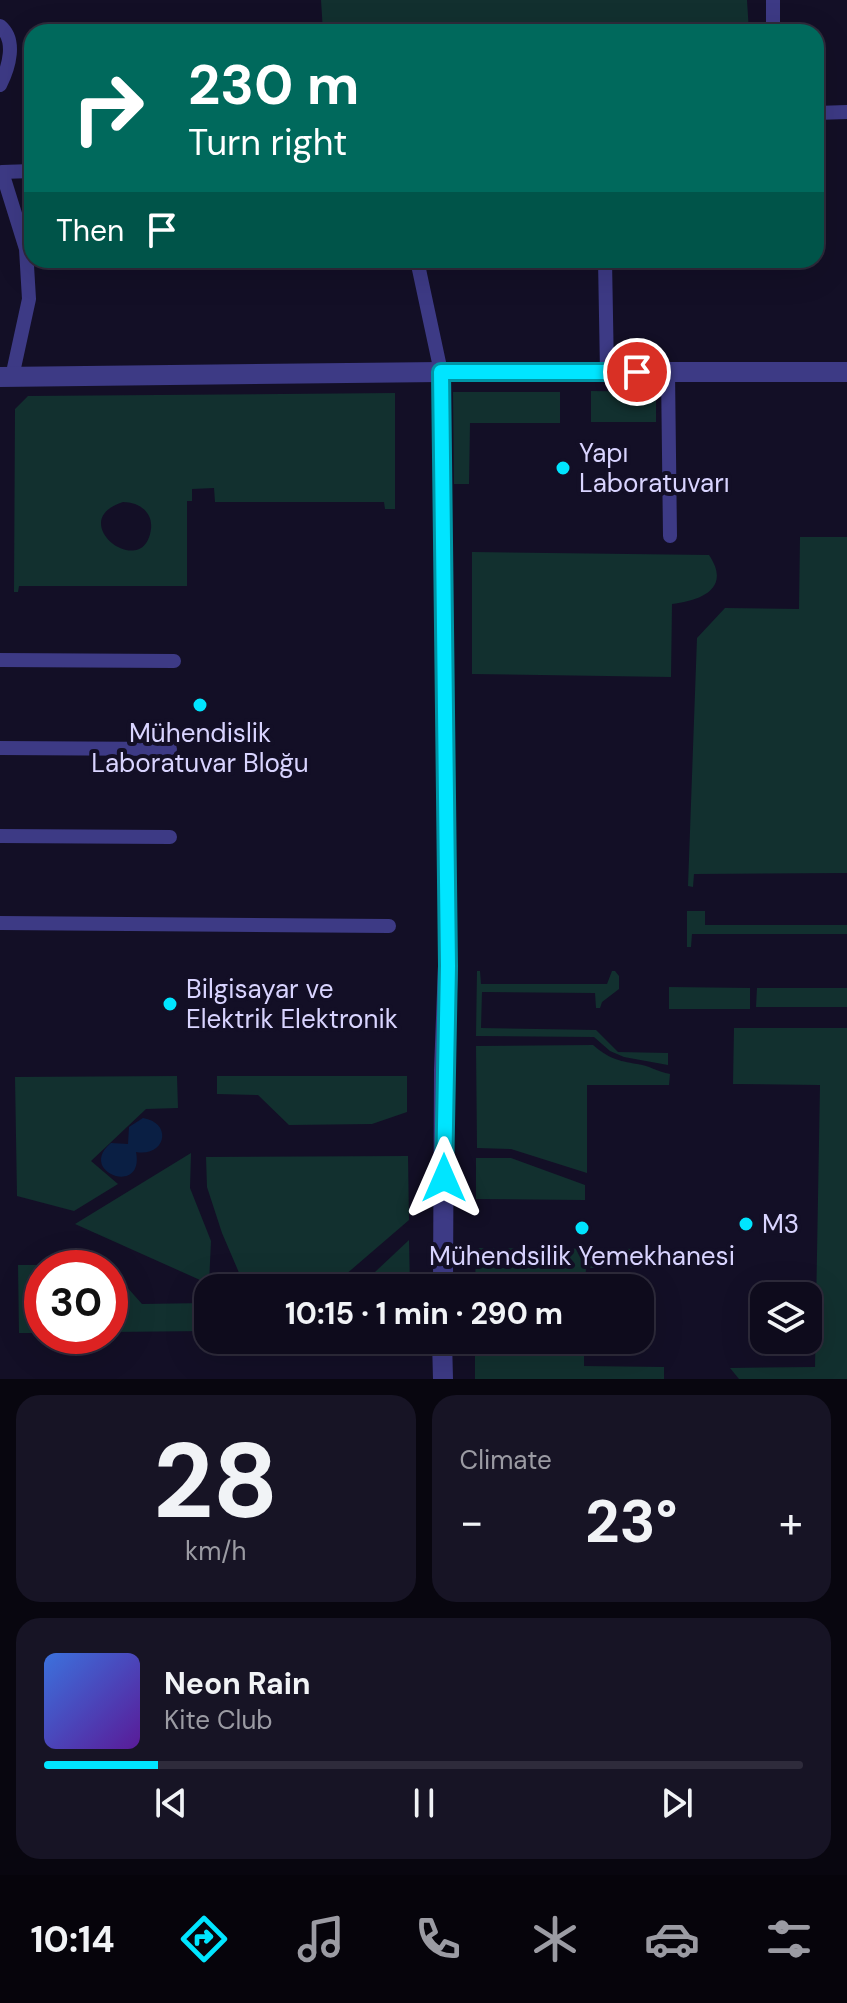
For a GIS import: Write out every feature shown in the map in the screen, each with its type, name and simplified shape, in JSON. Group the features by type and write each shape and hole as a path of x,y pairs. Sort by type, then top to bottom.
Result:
{"street":[{"path":"6,377 441,372 847,372"},
{"path":"443,1274 448,966"},
{"path":"442,1354 443,1379"}],"lane":[{"path":"773,0 773,24"},
{"path":"0,26 5,30 10,47 8,68 0,85"},
{"path":"824,113 847,112"},
{"path":"24,170 1,168 24,243"},
{"path":"6,377 29,299 27,268"},
{"path":"419,268 441,372 448,966"},
{"path":"605,268 607,372"},
{"path":"668,372 670,536"},
{"path":"0,660 174,661"},
{"path":"0,748 170,749"},
{"path":"0,836 170,837"},
{"path":"0,923 389,926"}],"green space":[{"path":"321,0 747,0 748,24 322,24"},
{"path":"591,391 656,392 656,422 591,422"},
{"path":"453,392 560,392 560,423 470,423 469,484 454,484"},
{"path":"395,393 395,509 385,509 384,502 215,502 214,488 192,489 192,501 187,501 187,586 19,586 18,592 14,592 15,409 28,396","holes":["129,502 144,509 151,523 145,544 135,550 123,549 112,543 104,533 101,522 107,511"]},
{"path":"800,537 847,537 847,873 694,874 693,887 688,886 697,638 725,608 799,609"},
{"path":"472,552 709,555 717,577 715,585 702,596 672,604 671,677 472,674"},
{"path":"687,911 705,911 705,925 847,925 847,934 692,934 691,947 687,947"},
{"path":"477,971 480,971 481,984 607,984 612,971 615,971 619,976 619,989 602,1002 600,1008 596,1008 595,993 482,992 481,1028 596,1030 618,1052 668,1053 668,1065 624,1057 610,1051 594,1037 476,1036"},
{"path":"669,987 750,988 750,1009 669,1009"},
{"path":"757,988 847,988 847,1007 756,1007"},
{"path":"734,1028 847,1028 847,1379 739,1379 730,1368 815,1367 815,1354 822,1354 822,1282 817,1282 820,1085 733,1084"},
{"path":"593,1045 624,1062 670,1074 669,1085 587,1085 587,1173 511,1149 477,1148 476,1046"},
{"path":"177,1076 178,1108 146,1109 91,1161 118,1184 74,1211 17,1196 15,1077"},
{"path":"217,1076 407,1076 407,1112 372,1124 289,1125 258,1095 217,1094"},
{"path":"191,1153 190,1188 211,1241 209,1274 194,1274 194,1277 75,1224"},
{"path":"408,1156 409,1220 346,1274 240,1274 207,1187 206,1157"},
{"path":"476,1158 511,1158 585,1185 585,1200 476,1199"},
{"path":"409,1240 410,1274 373,1274"},
{"path":"476,1248 662,1249 662,1268 586,1268 586,1274 475,1274"},
{"path":"18,1265 24,1265 24,1333 19,1333"},
{"path":"128,1288 142,1304 194,1303 194,1331 128,1332"},
{"path":"475,1354 584,1354 584,1366 664,1367 664,1379 475,1379"}],"water":[{"path":"143,1118 159,1126 162,1139 159,1145 154,1150 136,1152 136,1166 131,1174 123,1177 114,1175 101,1163 102,1154 111,1143 128,1144 129,1127"}],"place":[{"name":"Yapı Laboratuvarı","path":"563,468"},
{"name":"Mühendislik Laboratuvar Bloğu","path":"200,705"},
{"name":"Bilgisayar ve Elektrik Elektronik","path":"170,1004"},
{"name":"M3","path":"746,1224"},
{"name":"Mühendsilik Yemekhanesi","path":"582,1228"}],"route":[{"path":"444,1178 448,966 445,923 441,372 637,372"}]}
